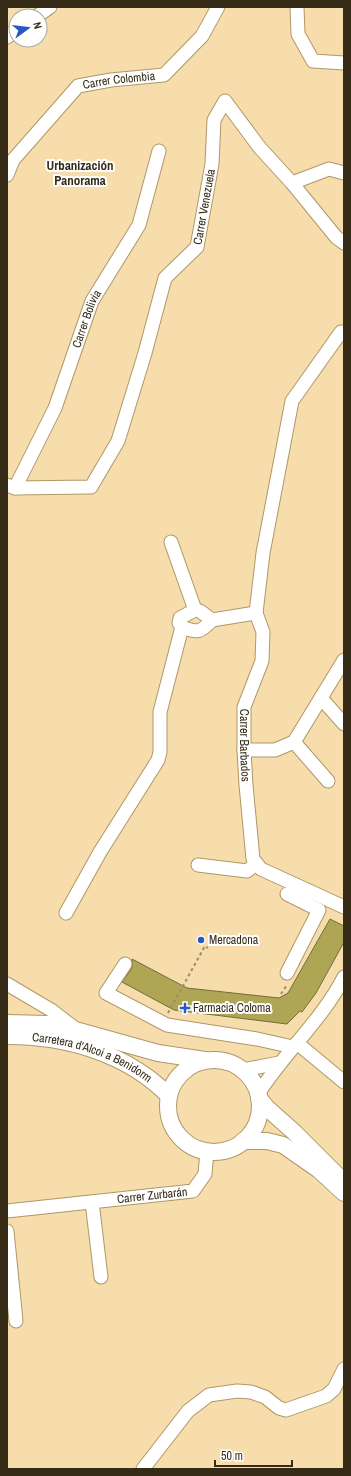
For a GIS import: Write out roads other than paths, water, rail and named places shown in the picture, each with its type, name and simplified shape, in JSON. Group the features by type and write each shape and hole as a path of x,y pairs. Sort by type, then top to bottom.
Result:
{"main road":[{"name":"Carretera d'Alcoi a Benidorm","path":"7,1024 47,1024 79,1031 158,1053 206,1060"},
{"name":"Carretera d'Alcoi a Benidorm","path":"7,1036 30,1036 69,1042 106,1054 138,1070 156,1083 169,1096"},
{"path":"258,1096 259,1114 254,1129 244,1141 232,1148 220,1151 207,1151 192,1146 180,1138 172,1125 168,1111 169,1096 174,1083 182,1072 193,1064 206,1060 220,1060 232,1064 243,1070 250,1078 258,1096 267,1108 294,1132 344,1182"},
{"path":"244,1141 267,1141 283,1145 319,1170 344,1193"}],"street":[{"name":"Carrer Colombia","path":"7,175 13,160 78,86 111,80 164,75 202,36 218,7"},
{"path":"297,7 298,34 313,61 344,64"},
{"name":"Carrer Venezuela","path":"11,487 91,487 118,441 145,353 165,278 197,247 212,164 214,120 225,101 260,148 292,183 336,238 344,243"},
{"name":"Carrer Bolivia","path":"11,487 55,408 92,301 139,225 159,151"},
{"path":"292,183 330,169 344,173"},
{"path":"212,620 200,611 195,610 180,618 179,623 182,627 198,632 212,620 256,613 263,553 292,401 340,332 344,335"},
{"path":"171,542 195,610"},
{"name":"Carrer Barbados","path":"256,613 263,632 262,661 244,707 244,750 253,859 256,864"},
{"path":"66,913 100,852 158,760 160,752 160,712 182,627"},
{"path":"244,750 275,750 294,742 342,666"},
{"path":"321,698 344,724"},
{"path":"294,742 328,781"},
{"path":"198,865 247,872 256,864 288,892 319,910 286,973"},
{"path":"288,892 344,907"},
{"path":"125,964 106,993 167,1025 295,1045 344,1082"},
{"path":"258,1096 279,1063 336,993 344,977"},
{"path":"7,984 51,1010 79,1031"},
{"path":"243,1070 279,1063"},
{"name":"Carrer Zurbarán","path":"7,1211 193,1191 205,1174 207,1151"},
{"path":"92,1202 101,1277"},
{"path":"7,1231 16,1321"},
{"path":"142,1469 188,1411 209,1394 237,1391 251,1392 265,1397 279,1408 286,1410 326,1396 334,1389 344,1369"}],"place":[{"name":"Mercadona","path":"201,940"},
{"name":"Farmacia Coloma","path":"185,1008"}],"district":[{"name":"Urbanización Panorama","path":"80,172"}]}
